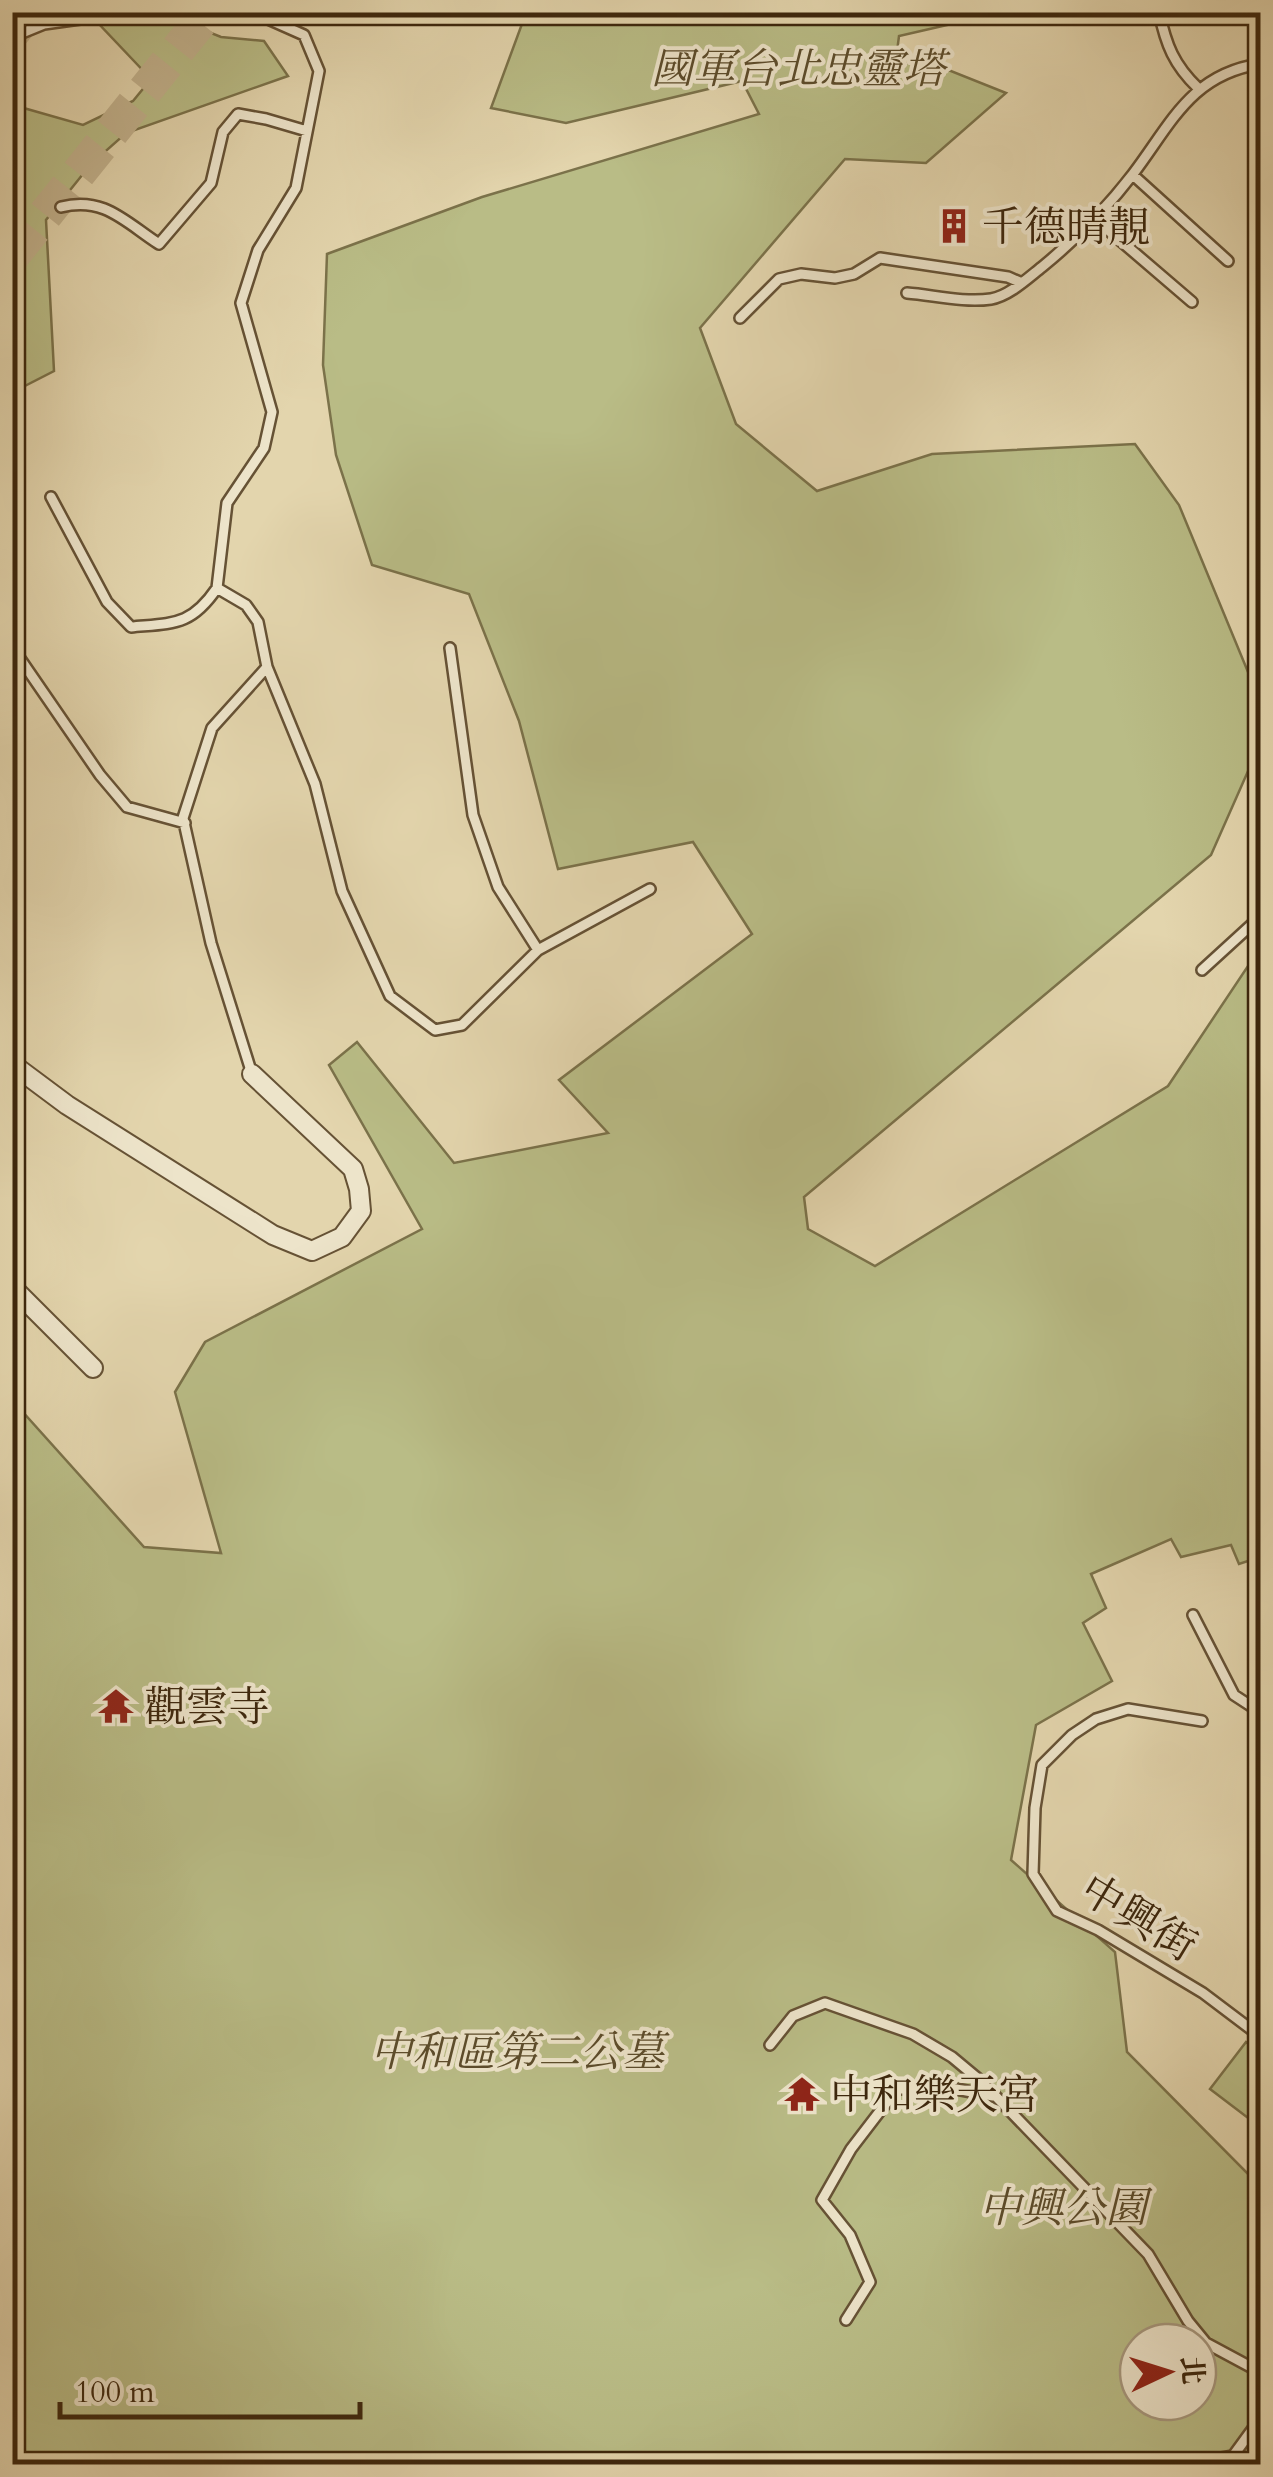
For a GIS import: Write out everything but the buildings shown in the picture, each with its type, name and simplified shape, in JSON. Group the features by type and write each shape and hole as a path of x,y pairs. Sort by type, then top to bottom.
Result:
{"street":[{"path":"12,1064 68,1105 272,1235 312,1251 342,1237 361,1212 353,1169 252,1074"},
{"path":"12,1287 94,1368"}],"lane":[{"path":"12,37 44,24 131,12"},
{"path":"51,497 108,602 131,628 168,624 200,613 217,588 227,503 264,448 272,412 241,303 258,250 296,188 319,71 304,35 252,12"},
{"path":"1159,12 1166,45 1178,68 1198,88"},
{"path":"906,292 993,298 1022,283 1071,243 1094,218 1198,88 1236,67 1260,64"},
{"path":"61,208 81,202 104,207 159,244 210,183 223,132 238,114 307,131"},
{"path":"1133,174 1228,261"},
{"path":"1094,218 1192,302"},
{"path":"740,318 778,279 801,274 835,278 854,274 880,258 1008,277 1022,283"},
{"path":"217,588 246,604 258,622 267,667 315,784 342,891 390,996 435,1030 462,1025 538,950 650,889"},
{"path":"12,646 100,775 128,807 185,823"},
{"path":"450,648 473,814 498,888 538,950"},
{"path":"252,1074 211,944 183,818 212,728 267,667"},
{"path":"1202,970 1260,917"},
{"path":"1193,1615 1234,1695 1260,1712"},
{"name":"中興街","path":"1202,1720 1128,1709 1096,1720 1072,1735 1042,1765 1035,1808 1033,1874 1057,1910 1203,1993 1260,2036"},
{"path":"770,2045 793,2016 824,2003 913,2034 952,2057 1148,2254 1188,2322 1206,2344 1260,2372"},
{"path":"846,2320 870,2282 850,2235 822,2200 851,2149 897,2089 956,2089 996,2097"},
{"path":"1166,2460 1194,2464 1234,2456 1260,2418"}],"green space":[{"path":"13,13 161,13 221,37 264,41 288,76 126,133 91,164 46,220 54,371 13,392 13,105 83,125 133,101 151,79 96,21 13,18"},
{"path":"526,13 958,13 960,22 899,36 895,67 921,59 1006,93 926,163 845,159 700,328 736,424 817,491 932,454 1135,444 1179,505 1260,701 1260,744 1211,855 804,1197 808,1229 875,1266 1168,1086 1248,966 1260,962 1260,1557 1239,1564 1231,1545 1181,1557 1171,1539 1091,1574 1106,1608 1083,1623 1112,1681 1036,1725 1011,1860 1115,1952 1127,2052 1260,2186 1260,2464 13,2464 12,1400 144,1547 221,1553 175,1392 205,1342 422,1229 329,1065 357,1042 454,1163 608,1133 559,1080 752,934 693,842 558,869 519,721 469,594 372,565 336,455 323,365 327,254 482,197 759,114 742,81 566,123 491,108"},
{"path":"1246,2042 1260,2053 1260,2127 1210,2089"}],"tunnel":[{"path":"12,33 29,12"},
{"path":"12,256 208,12"}],"place":[{"name":"千德晴靚","path":"954,226"},
{"name":"觀雲寺","path":"116,1706"},
{"name":"中和樂天宮","path":"802,2094"}],"park label":[{"name":"國軍台北忠靈塔","path":"798,68"},
{"name":"中和區第二公墓","path":"517,2051"},
{"name":"中興公園","path":"1063,2207"}]}
